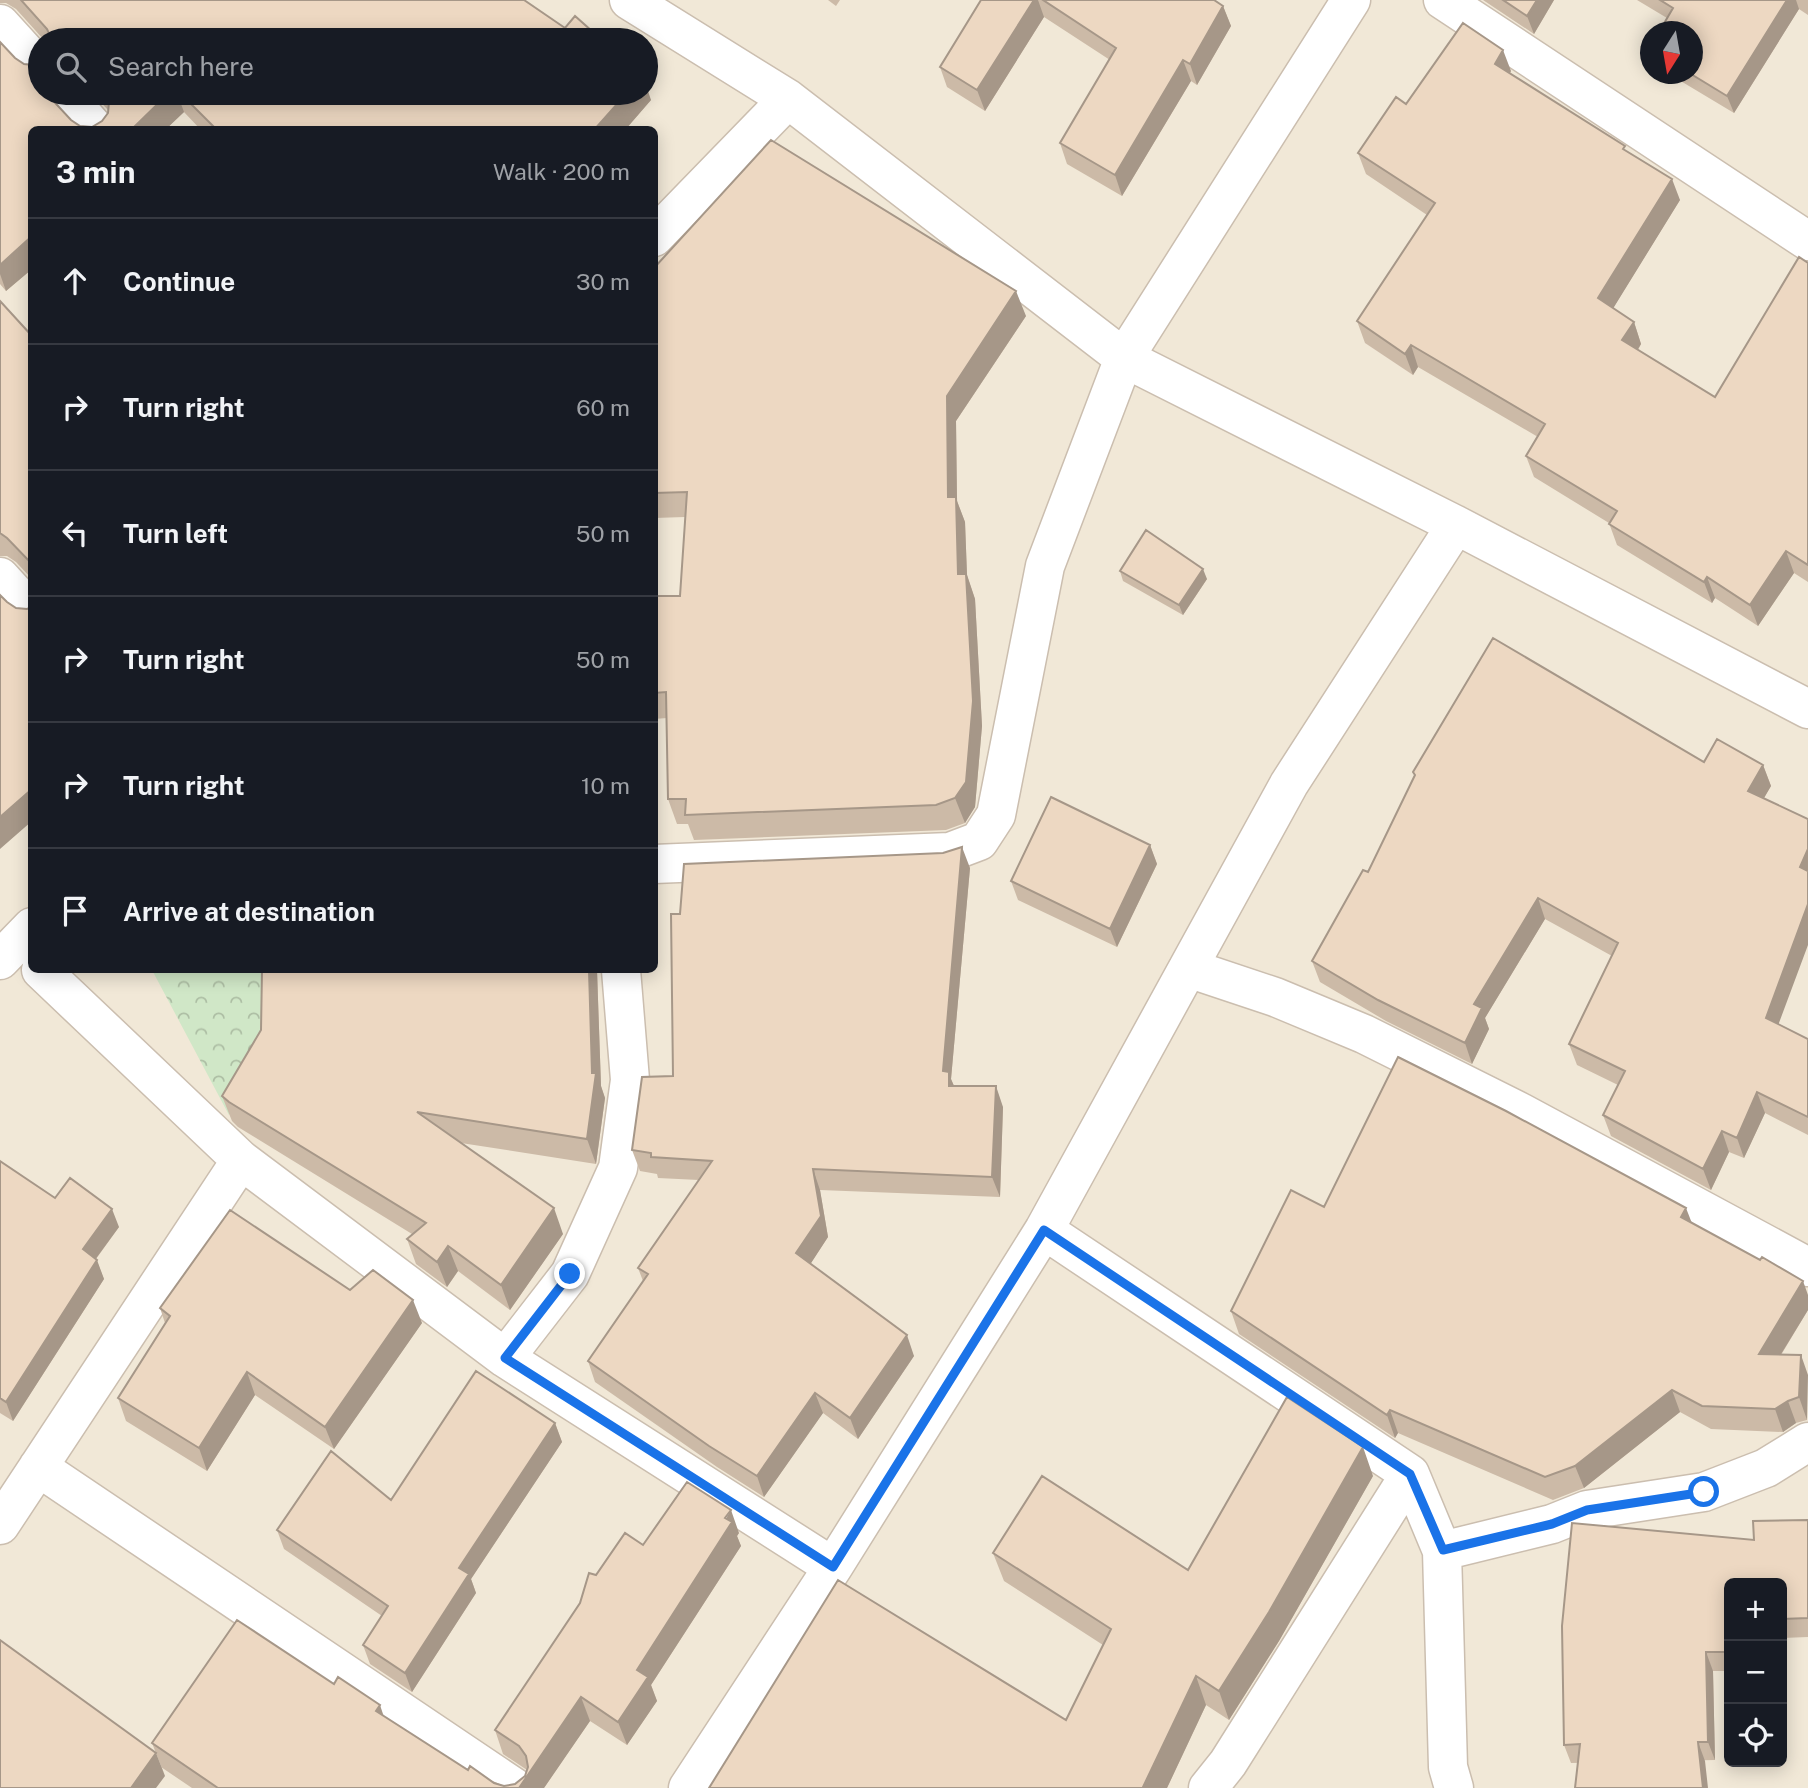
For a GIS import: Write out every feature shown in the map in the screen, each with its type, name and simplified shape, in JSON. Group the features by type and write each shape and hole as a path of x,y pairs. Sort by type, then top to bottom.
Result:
{"street":[{"path":"629,0 788,99 1124,358 1456,525 1808,709"},
{"path":"658,864 950,852 979,841 996,815 1045,566 1124,358 1351,0"},
{"path":"1443,0 1808,241"},
{"path":"0,24 28,55"},
{"path":"658,233 788,99"},
{"path":"74,105 92,126"},
{"path":"688,1788 833,1567 1044,1230 1289,785 1456,525"},
{"path":"0,577 28,607"},
{"path":"1188,968 1275,997 1364,1034 1520,1112 1808,1267"},
{"path":"46,973 241,1160 505,1358 833,1567"},
{"path":"505,1358 570,1274 618,1168 630,1080 621,973"},
{"path":"0,1525 241,1160"},
{"path":"1044,1230 1410,1474 1443,1550 1448,1767 1454,1788"},
{"path":"1443,1550 1552,1524 1587,1510 1704,1492 1766,1468 1808,1442"},
{"path":"38,1467 515,1788"},
{"path":"1208,1788 1228,1763 1410,1474"}],"shaded area":[{"path":"0,0 1808,0 1808,1788 0,1788"}],"green space":[{"path":"154,973 271,973 271,1035 229,1115"}],"building":[{"path":"21,0 524,0 565,28 46,28"},
{"path":"981,0 1034,0 977,90 940,67"},
{"path":"1043,0 1214,0 1223,6 1190,64 1183,60 1115,175 1060,143 1116,48"},
{"path":"1503,0 1537,0 1527,16"},
{"path":"1660,0 1787,0 1727,96 1703,81 1703,21 1665,21 1673,8"},
{"path":"575,16 588,28 565,28"},
{"path":"1463,23 1503,50 1495,64 1672,179 1598,298 1634,322 1622,340 1715,397 1799,257 1808,263 1808,565 1786,551 1750,605 1707,577 1704,582 1609,524 1617,511 1526,456 1545,424 1411,345 1405,354 1357,321 1435,203 1358,153 1396,97 1406,104"},
{"path":"0,42 15,58 28,64 28,105 57,105 80,126 28,126 28,240 0,265"},
{"path":"109,105 157,105 135,126 94,126 108,113"},
{"path":"192,105 616,105 598,126 213,126"},
{"path":"771,140 1016,291 947,396 948,497 956,497 958,574 966,574 973,701 966,782 955,798 936,805 685,815 686,799 668,799 666,692 658,693 658,596 680,596 687,492 658,493 658,264"},
{"path":"0,301 28,332 28,560 0,533"},
{"path":"1146,530 1203,569 1179,605 1120,571"},
{"path":"0,595 16,608 28,609 28,792 0,817"},
{"path":"1493,638 1704,762 1717,739 1763,765 1748,791 1808,819 1808,849 1800,867 1808,871 1808,904 1766,1018 1808,1039 1808,1117 1757,1092 1737,1138 1722,1131 1703,1169 1603,1115 1625,1071 1569,1044 1618,943 1538,898 1474,1004 1482,1008 1465,1043 1378,1000 1312,961 1363,870 1368,872 1415,775 1413,772"},
{"path":"1051,797 1150,845 1110,929 1011,881"},
{"path":"962,847 943,1071 949,1072 949,1086 996,1086 992,1177 813,1169 821,1216 796,1253 907,1335 850,1418 815,1393 757,1476 709,1446 588,1361 648,1274 638,1268 712,1161 651,1157 651,1153 632,1150 642,1077 673,1076 671,914 680,914 684,864 943,853"},
{"path":"262,973 589,973 592,1073 596,1073 587,1139 417,1112 554,1208 501,1285 448,1246 437,1262 407,1239 426,1223 222,1096 261,1030"},
{"path":"1398,1057 1506,1111 1686,1208 1681,1217 1760,1260 1762,1257 1803,1281 1759,1354 1801,1355 1799,1397 1775,1409 1702,1406 1672,1390 1575,1466 1545,1477 1390,1410 1387,1415 1231,1311 1291,1190 1324,1207"},
{"path":"0,1161 55,1198 70,1178 112,1209 83,1249 97,1260 6,1402 0,1398"},
{"path":"230,1210 350,1290 373,1270 413,1300 325,1427 247,1372 199,1448 118,1398 170,1316 160,1308"},
{"path":"476,1371 555,1423 459,1568 469,1574 405,1673 363,1645 388,1606 277,1530 331,1451 391,1500"},
{"path":"1287,1397 1363,1447 1269,1612 1219,1691 1196,1676 1144,1788 709,1788 838,1580 1066,1720 1111,1629 993,1553 1042,1476 1188,1570"},
{"path":"687,1482 731,1510 725,1518 732,1522 637,1670 648,1677 618,1722 581,1697 519,1788 218,1788 152,1743 237,1620 334,1684 338,1677 380,1705 376,1711 468,1770 470,1766 494,1783 504,1786 515,1784 525,1776 528,1767 526,1756 519,1746 495,1730 580,1603 589,1573 596,1575 625,1533 643,1545"},
{"path":"1808,1520 1808,1618 1787,1619 1787,1578 1724,1578 1724,1652 1706,1652 1708,1742 1698,1742 1703,1788 1575,1788 1580,1744 1564,1745 1562,1626 1572,1523 1754,1540 1753,1521"},
{"path":"0,1640 156,1753 131,1788 0,1788"}],"route":[{"path":"570,1274 505,1358 833,1567 1044,1230 1410,1474 1443,1550 1552,1524 1587,1510 1704,1492"}]}
